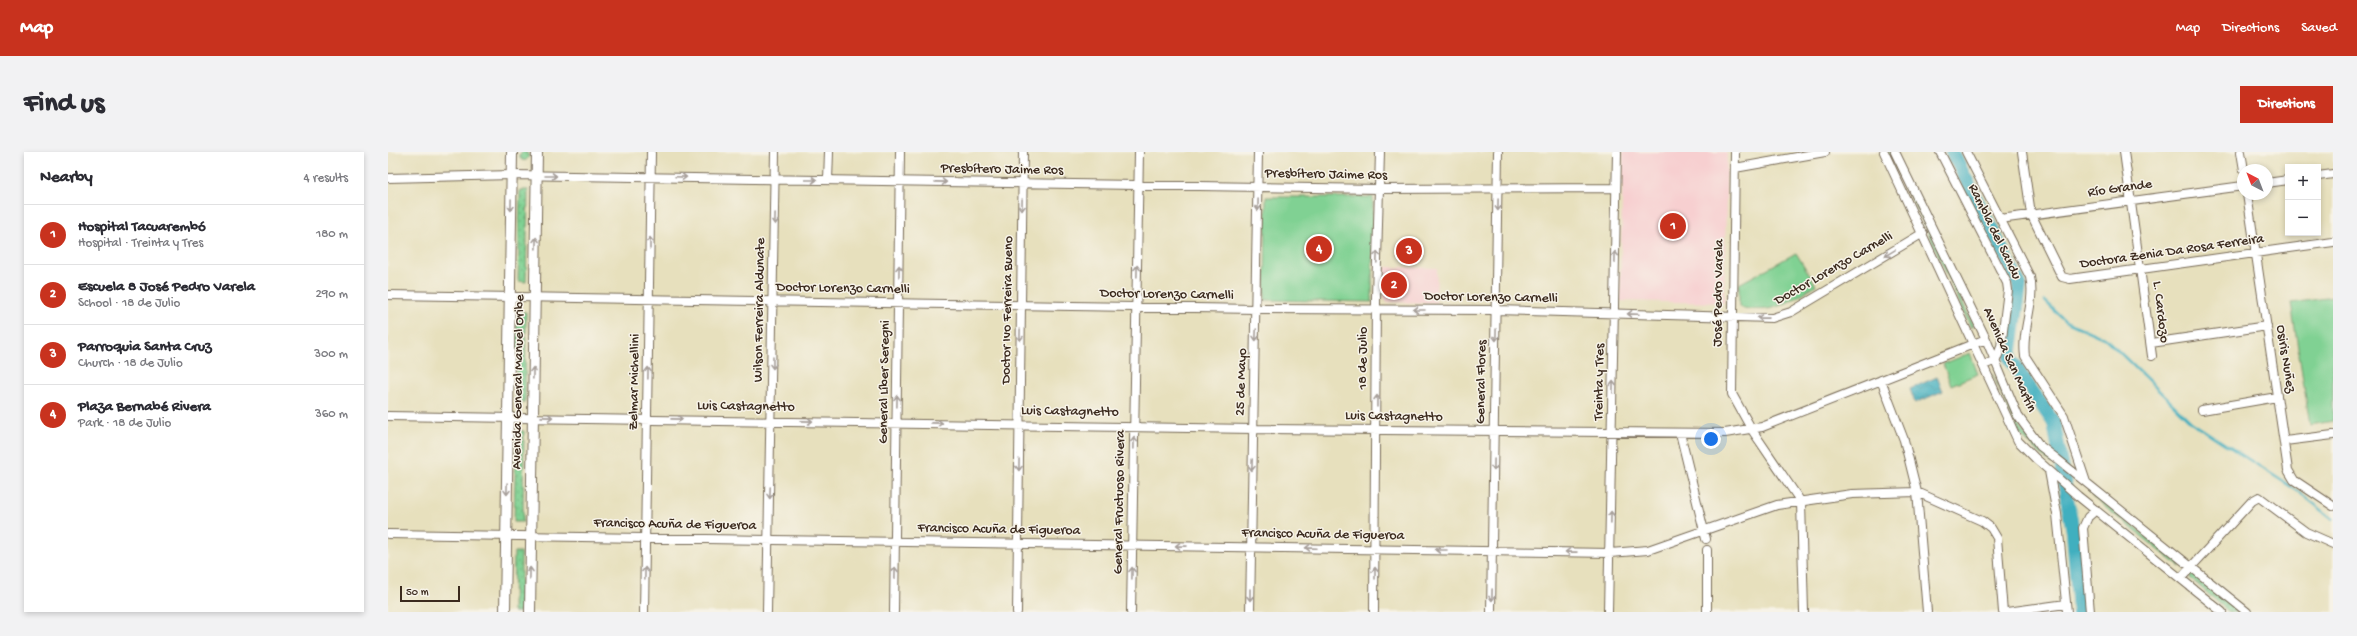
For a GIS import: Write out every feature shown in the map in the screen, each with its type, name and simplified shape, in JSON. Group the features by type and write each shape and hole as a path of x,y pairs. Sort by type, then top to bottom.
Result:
{"main road":[{"name":"Avenida General Manuel Oribe","path":"505,612 512,152"},
{"name":"Avenida General Manuel Oribe","path":"530,612 537,152"}],"street":[{"name":"Zelmar Michellini","path":"644,612 651,152"},
{"name":"Wilson Ferreira Aldunate","path":"767,612 772,420 775,152"},
{"path":"828,180 829,152"},
{"name":"General Líber Seregni","path":"894,612 900,152"},
{"name":"Doctor Ivo Ferreira Bueno","path":"1017,612 1023,152"},
{"name":"General Fructuoso Rivera","path":"1131,612 1139,152"},
{"name":"25 de Mayo","path":"1250,612 1258,152"},
{"name":"18 de Julio","path":"1374,612 1377,430 1376,310 1380,152"},
{"name":"General Flores","path":"1491,612 1497,310 1498,152"},
{"name":"Treinta y Tres","path":"1608,612 1617,152"},
{"name":"José Pedro Varela","path":"1735,152 1732,394 1752,430 1801,502"},
{"path":"1735,168 1825,152"},
{"name":"Avenida San Martín","path":"1884,152 1984,365 2013,433 2025,449 2078,496 2222,612"},
{"name":"Avenida San Martín","path":"1895,152 1996,360 2018,416 2040,446 2191,566 2246,612"},
{"name":"Rambla del Sandu","path":"1940,152 2007,283 2008,290 2001,347 1996,360"},
{"path":"1966,152 2030,277 2032,284 2024,347 2025,356 2064,416 2084,481"},
{"path":"2022,152 2031,214"},
{"name":"L. Cardozo","path":"2124,152 2142,270 2152,356"},
{"path":"2241,152 2243,164"},
{"path":"2321,176 2333,174"},
{"name":"Presbítero Jaime Ros","path":"388,178 512,175 650,176 775,180 1258,186 1380,190 1616,188"},
{"path":"2273,182 2285,180"},
{"name":"Río Grande","path":"2000,218 2237,187"},
{"name":"Osiris Nuñez","path":"2248,200 2290,475 2332,504"},
{"name":"Doctora Zenia Da Rosa Ferreira","path":"2031,214 2057,272 2062,277 2070,279 2333,242"},
{"name":"Doctor Lorenzo Carnelli","path":"388,296 534,297 773,302 899,302 1256,309 1497,310 1772,318 1782,316 1923,233"},
{"path":"2151,343 2267,326"},
{"name":"Luis Castagnetto","path":"388,416 508,416 1253,429 1725,433 1752,430 1986,339"},
{"path":"1984,365 1996,360"},
{"path":"1881,380 1904,440 1917,492 1927,612"},
{"path":"2202,410 2277,397"},
{"path":"1680,433 1705,535"},
{"path":"2285,441 2333,435"},
{"path":"2007,612 2067,608 2057,514 2049,471"},
{"path":"1917,492 1982,522 1991,528 1997,538 2003,612"},
{"name":"Francisco Acuña de Figueroa","path":"388,534 1018,544 1250,546 1375,550 1493,550 1610,553 1648,550 1705,535 1777,505 1801,502 1821,497 1852,494 1917,492"},
{"path":"2181,578 2252,501 2259,497 2306,532 2333,544"},
{"path":"1801,502 1804,612"},
{"path":"2090,612 2083,528 2088,517 2096,510"},
{"path":"1707,550 1707,612"}],"shaded area":[{"path":"1623,152 1727,152 1724,303 1620,301"},
{"path":"1385,267 1437,268 1436,303 1387,302 1384,298"}],"green space":[{"path":"524,151 529,156 524,161 519,156"},
{"path":"1888,152 1891,152 1927,223 1973,325 1971,328 1924,224"},
{"path":"520,190 528,190 526,282 518,281"},
{"path":"1266,197 1373,197 1372,302 1265,300"},
{"path":"1796,253 1816,285 1780,306 1761,309 1739,307 1739,284"},
{"path":"2333,297 2333,421 2310,425 2291,303"},
{"path":"517,312 526,312 525,402 516,402"},
{"path":"1970,353 1978,374 1951,385 1943,364"},
{"path":"1992,374 2017,424 2028,438 2055,463 2050,463 2020,435"},
{"path":"516,431 524,431 523,522 514,522"},
{"path":"2088,490 2181,564 2180,567 2095,499"},
{"path":"514,552 521,552 521,612 513,612"},
{"path":"2193,573 2240,612 2229,612 2190,578 2191,574"}],"water":[{"path":"1937,377 1943,391 1915,403 1910,389"}],"waterway":[{"path":"1952,152 2020,285 2010,357 2054,423 2073,532 2079,612"},
{"path":"2045,301 2065,321 2106,339 2191,422 2299,492 2333,519"}],"place":[{"name":"Hospital Tacuarembó","path":"1673,226"},
{"name":"Plaza Bernabé Rivera","path":"1319,249"},
{"name":"Parroquia Santa Cruz","path":"1409,251"},
{"name":"Escuela 8 José Pedro Varela","path":"1394,285"}]}
